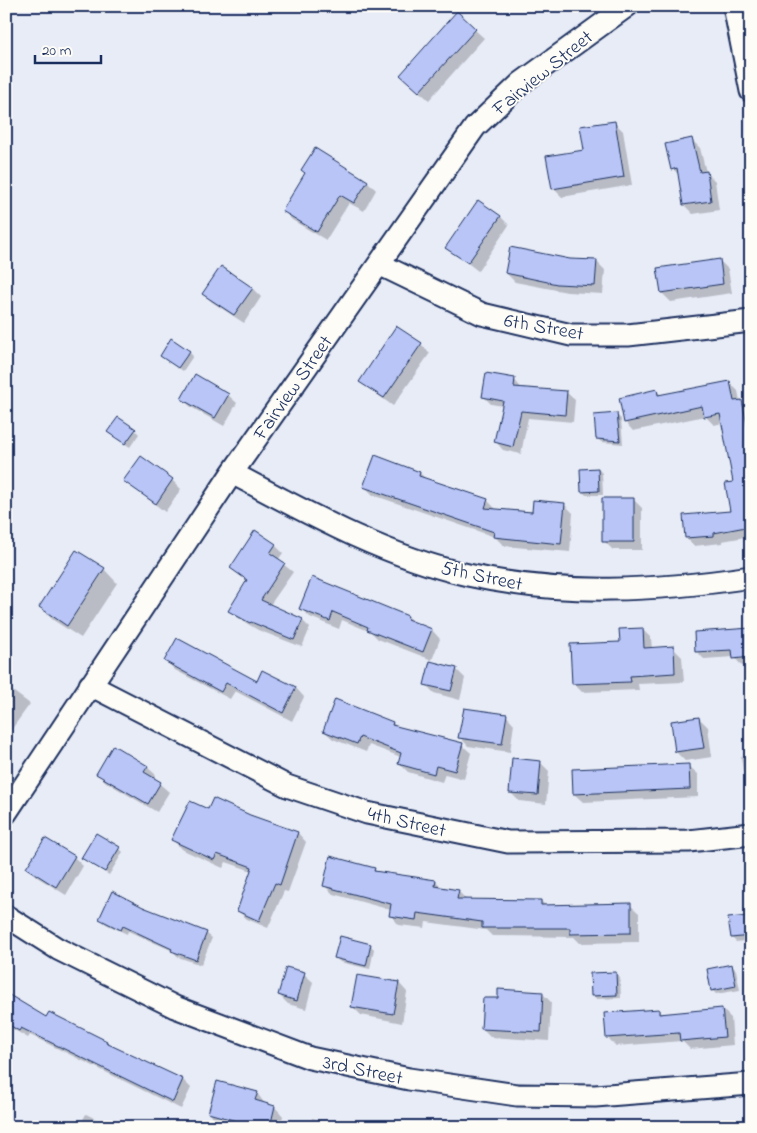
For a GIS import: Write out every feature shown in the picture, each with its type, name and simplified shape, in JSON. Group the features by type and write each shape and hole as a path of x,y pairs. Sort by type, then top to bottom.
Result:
{"street":[{"name":"Fairview Street","path":"6,813 232,473 475,127 521,83 627,6"},
{"path":"734,6 749,69 751,91"},
{"name":"6th Street","path":"379,264 482,314 571,335 628,335 751,321"},
{"name":"5th Street","path":"232,473 322,521 405,556 467,575 530,586 612,590 706,584 751,577"},
{"name":"4th Street","path":"90,685 287,786 368,813 508,842 689,841 751,834"},
{"name":"3rd Street","path":"6,916 58,949 175,1007 310,1058 408,1079 517,1095 595,1096 751,1084"}],"building":[{"path":"457,11 476,29 419,92 400,75"},
{"path":"615,121 624,177 552,189 546,156 584,150 580,126"},
{"path":"692,138 700,172 707,171 711,201 683,205 677,168 671,170 665,144"},
{"path":"315,148 368,181 354,203 340,195 317,232 282,211 305,173 301,170"},
{"path":"478,200 501,216 468,263 445,248"},
{"path":"510,247 570,259 597,260 595,286 557,284 505,273"},
{"path":"720,259 723,284 661,293 657,268"},
{"path":"221,266 253,288 234,315 202,294"},
{"path":"396,326 422,343 384,398 359,382"},
{"path":"171,338 190,351 178,368 160,356"},
{"path":"486,373 515,378 514,387 567,391 565,415 521,411 513,447 494,442 503,401 482,397"},
{"path":"195,374 229,394 215,418 181,399"},
{"path":"730,381 734,401 742,400 751,445 751,526 714,533 714,536 685,538 683,515 730,511 725,483 733,482 720,414 704,417 702,406 624,423 619,398 657,389 658,395"},
{"path":"617,413 620,441 596,439 594,415"},
{"path":"118,417 136,429 125,444 107,432"},
{"path":"375,455 420,472 419,476 488,499 485,508 532,512 533,500 565,503 561,544 493,537 494,532 363,487"},
{"path":"141,456 173,479 156,504 123,481"},
{"path":"598,468 599,491 581,492 580,469"},
{"path":"602,498 634,498 634,542 602,542"},
{"path":"255,530 276,544 270,553 285,563 261,600 303,619 294,640 250,623 228,611 247,580 230,568"},
{"path":"76,550 105,568 67,626 39,607"},
{"path":"312,577 408,616 407,619 432,629 423,652 367,630 368,627 333,612 330,621 299,609"},
{"path":"643,628 644,648 674,646 675,673 630,676 631,682 572,684 570,644 620,642 619,629"},
{"path":"751,628 751,657 733,659 732,650 695,652 694,632"},
{"path":"177,638 257,681 262,670 296,687 283,713 226,683 221,692 164,661"},
{"path":"430,661 457,668 451,691 424,685"},
{"path":"335,699 393,722 392,725 463,743 455,771 436,766 434,774 398,764 401,753 360,737 357,744 323,731"},
{"path":"464,708 507,714 502,744 458,738"},
{"path":"699,717 704,748 675,752 671,721"},
{"path":"113,745 148,766 144,772 161,782 148,804 96,774"},
{"path":"512,758 541,761 538,795 509,793"},
{"path":"689,764 690,789 573,794 572,769"},
{"path":"213,798 250,815 298,832 280,885 275,883 259,921 237,911 252,867 217,854 214,860 171,840 190,801 208,809"},
{"path":"96,833 120,847 105,872 81,858"},
{"path":"45,838 75,856 56,887 26,868"},
{"path":"330,856 375,868 374,871 436,880 435,886 459,890 457,899 541,900 541,905 631,903 631,933 570,934 570,928 482,928 482,922 417,913 416,920 389,916 391,904 323,886"},
{"path":"112,891 143,907 207,932 196,960 171,951 172,949 123,926 121,930 99,919"},
{"path":"749,916 751,936 731,938 728,918"},
{"path":"340,936 371,944 366,966 334,958"},
{"path":"732,964 736,986 711,991 707,969"},
{"path":"286,967 305,972 297,1001 278,995"},
{"path":"616,972 617,995 591,996 590,973"},
{"path":"357,975 399,982 393,1014 351,1007"},
{"path":"498,989 543,992 541,1032 481,1029 483,998 498,998"},
{"path":"6,993 46,1017 49,1012 107,1041 106,1043 183,1079 173,1102 21,1028 19,1031 6,1023"},
{"path":"722,1008 725,1037 680,1041 679,1033 606,1038 604,1013 659,1009 659,1014"},
{"path":"217,1081 258,1092 255,1100 275,1106 270,1127 258,1127 208,1113"}]}
